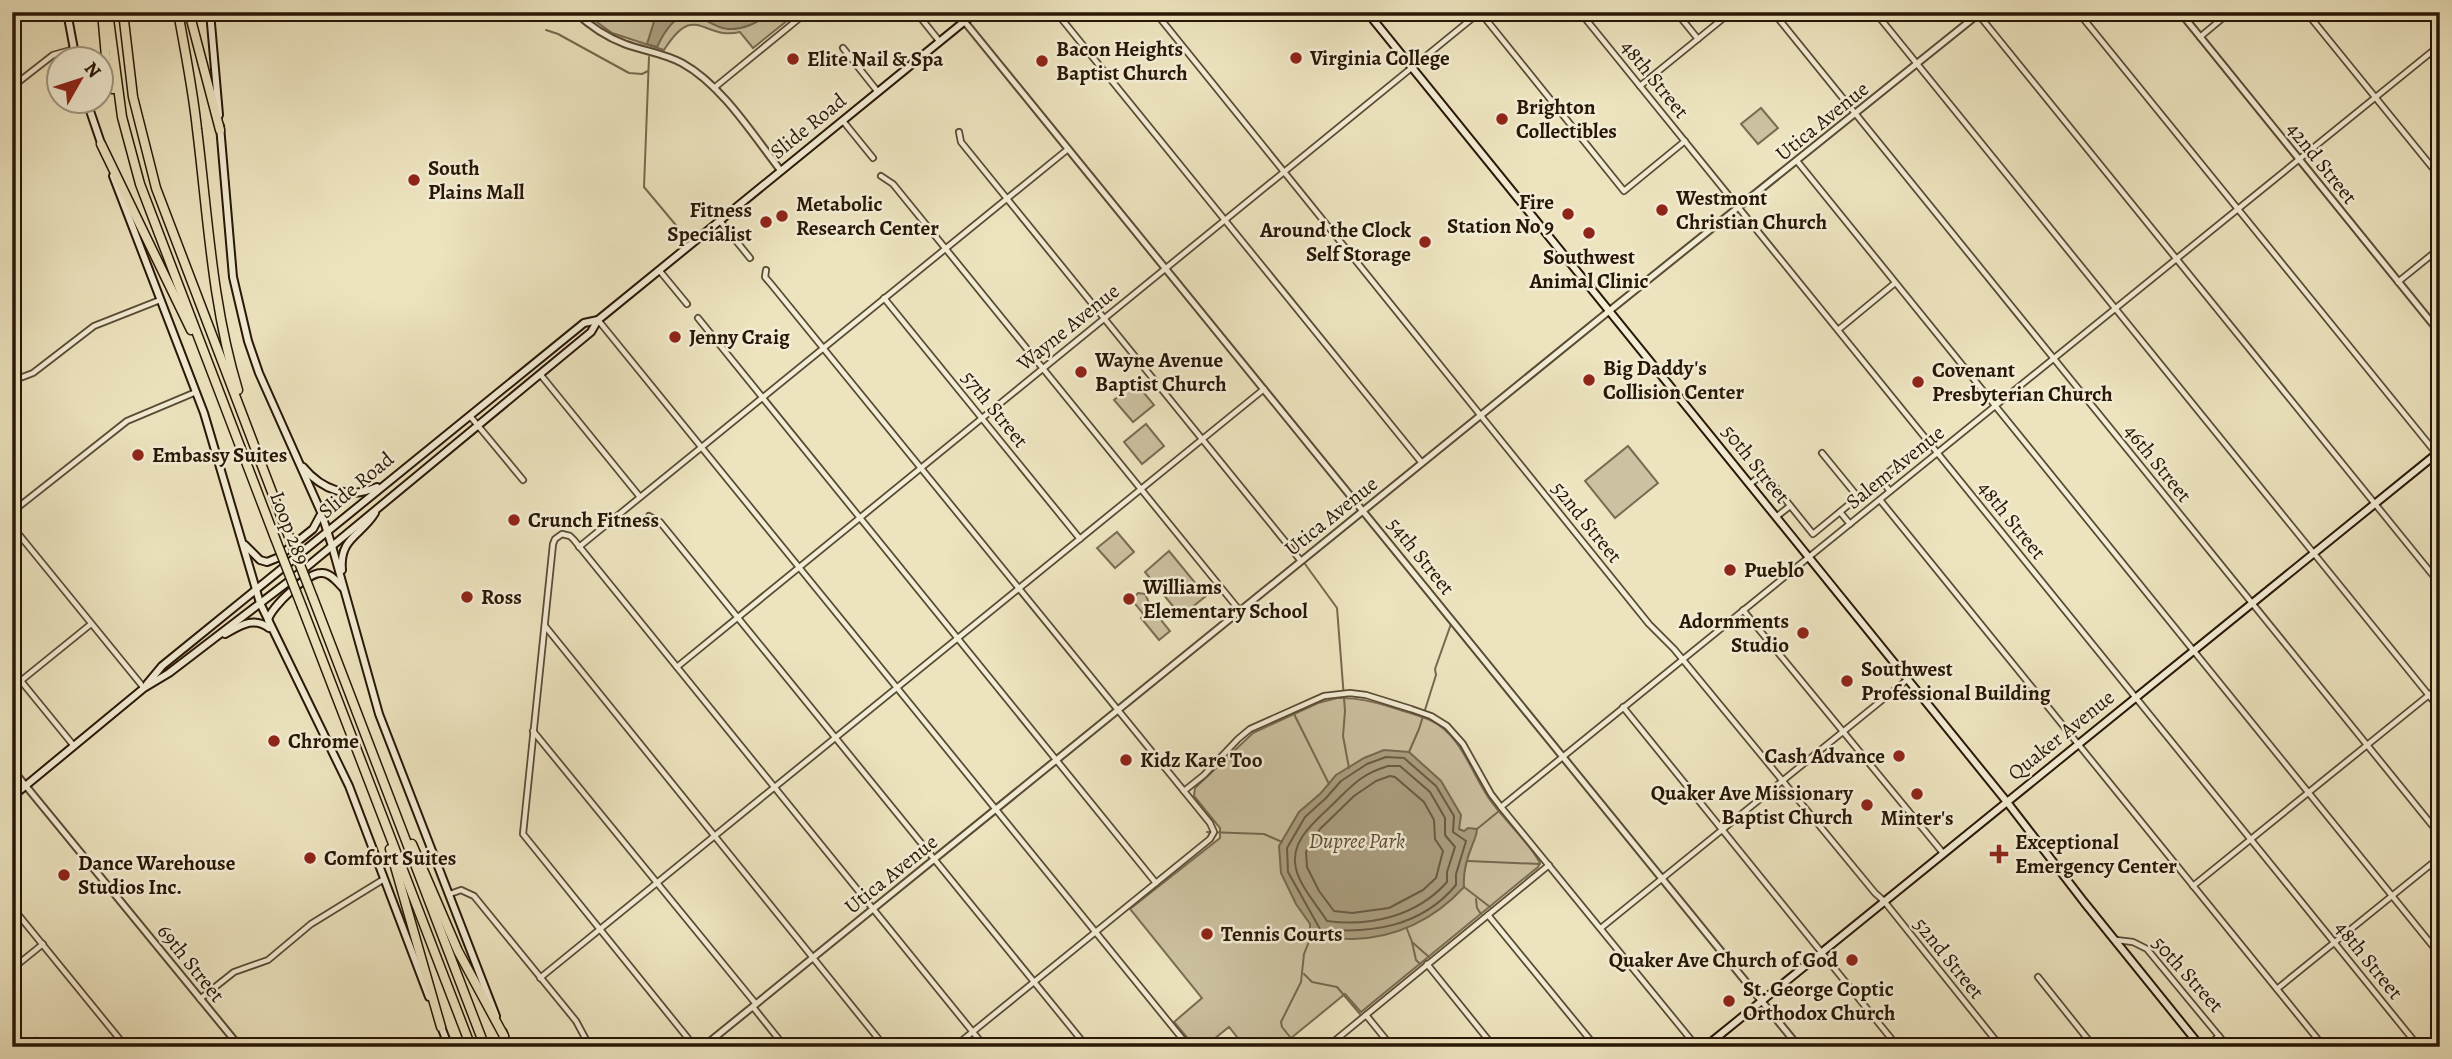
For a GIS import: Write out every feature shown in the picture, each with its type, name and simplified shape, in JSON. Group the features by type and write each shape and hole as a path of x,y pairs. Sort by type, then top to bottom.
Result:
{"highway":[{"path":"102,12 110,80 120,106"},
{"name":"Loop 289","path":"108,12 120,106 140,184 471,1047"},
{"name":"Loop 289","path":"123,12 133,97 149,163 258,457 485,1047"},
{"path":"178,12 197,127 206,224 220,314 236,385 258,457"},
{"path":"189,12 220,130"},
{"path":"101,144 205,357"},
{"path":"373,792 441,1027"},
{"path":"397,816 416,851 458,951 504,1036"}],"main road":[{"path":"67,12 73,46"},
{"path":"210,12 232,267 239,310 255,363 321,512 379,714 508,1047"},
{"name":"Slide Road","path":"12,796 144,688 205,646 332,546 591,332 598,320 976,12"},
{"name":"50th Street","path":"1367,12 2007,802 2114,940 2204,1047"},
{"path":"92,116 211,435 255,590 268,623 349,786 449,1047"},
{"name":"Slide Road","path":"144,688 162,666 391,479 584,323 598,320"},
{"name":"Quaker Avenue","path":"1704,1047 2374,503 2438,454"},
{"path":"296,458 319,483 339,492 369,491 391,479"},
{"path":"345,589 341,560 344,548 368,524 377,509"},
{"path":"242,541 255,558 272,561 317,525 321,512"},
{"path":"268,623 270,613 276,605 317,573 331,576 345,589"},
{"path":"205,646 245,623 259,622 272,631"}],"street":[{"path":"575,12 596,30 615,40 678,61 699,75 714,88 781,170"},
{"path":"714,88 807,12"},
{"path":"916,12 940,42"},
{"path":"1056,12 1422,463"},
{"name":"52nd Street","path":"1155,12 1632,603 1682,659 1875,894 1884,901 2001,1047"},
{"path":"1480,12 1624,191 1685,141"},
{"name":"Wayne Avenue","path":"677,667 1480,12"},
{"name":"48th Street","path":"1580,12 2419,1047"},
{"path":"1676,12 1698,39"},
{"path":"1640,86 1731,12"},
{"name":"46th Street","path":"1773,12 2440,835"},
{"path":"1875,12 2440,709"},
{"path":"2078,12 2438,454"},
{"name":"42nd Street","path":"2180,12 2440,333"},
{"path":"2200,37 2230,12"},
{"path":"2306,12 2440,177"},
{"path":"2433,12 2440,20"},
{"path":"1978,13 2440,584"},
{"name":"Utica Avenue","path":"704,1047 1978,13"},
{"name":"54th Street","path":"964,21 1799,1047"},
{"name":"Salem Avenue","path":"1501,807 2440,45"},
{"path":"842,48 878,92"},
{"path":"12,87 46,60"},
{"path":"843,121 873,158"},
{"path":"959,132 961,142 1301,561"},
{"path":"579,547 1068,149"},
{"path":"1797,161 2440,955"},
{"path":"881,176 890,180 1240,611"},
{"path":"720,220 750,258"},
{"path":"2398,282 2440,248"},
{"path":"659,270 687,304"},
{"path":"766,270 765,277 1210,823 1214,832 1210,839 954,1047"},
{"path":"1838,330 1895,283"},
{"name":"57th Street","path":"884,298 1080,539"},
{"path":"12,381 33,373 94,326 160,300"},
{"path":"698,318 1156,883"},
{"path":"598,320 1189,1047"},
{"path":"540,374 639,497"},
{"path":"540,978 1264,389"},
{"path":"12,512 127,421 196,393"},
{"path":"470,415 523,480"},
{"path":"1822,453 1858,497"},
{"path":"1750,484 1764,473 1813,534 1902,461"},
{"path":"1880,479 1890,491"},
{"path":"1880,500 2324,1047"},
{"path":"1776,517 1790,506"},
{"path":"1840,512 1850,524"},
{"path":"649,516 660,522 1087,1047"},
{"path":"12,526 144,688"},
{"path":"695,1047 525,838 523,828 553,544 558,536 570,536 985,1047"},
{"path":"1743,610 1942,853"},
{"path":"12,688 91,624"},
{"path":"545,625 885,1047"},
{"path":"1601,928 1908,680"},
{"path":"21,681 74,746"},
{"path":"2193,886 2440,686"},
{"path":"1184,791 1251,729 1329,694 1350,692 1366,695 1431,716 1446,725 1463,744 1501,807 1697,1047"},
{"path":"1623,707 1898,1047"},
{"path":"533,730 658,883 785,1047"},
{"name":"69th Street","path":"12,769 240,1047"},
{"path":"2277,989 2440,857"},
{"path":"1327,1047 1549,865"},
{"path":"200,999 234,972 268,960 311,924 384,878"},
{"path":"450,894 461,890 474,896 576,1021 590,1047"},
{"path":"12,907 126,1047"},
{"path":"1488,915 1596,1047"},
{"name":"50th Street","path":"2114,940 2133,942 2147,949 2228,1047"},
{"path":"12,969 43,944"},
{"path":"1427,964 1494,1047"},
{"path":"2038,977 2094,1047"},
{"path":"1366,1015 1392,1047"},
{"path":"2204,1047 2219,1036"},
{"path":"29,1047 36,1041"}],"green space":[{"path":"583,12 798,12 753,48 740,32 717,32 692,25 684,27 675,35 664,50 612,33"},
{"path":"1761,108 1778,128 1758,144 1741,124"},
{"path":"1136,383 1154,405 1133,422 1114,400"},
{"path":"1146,424 1164,446 1142,464 1124,442"},
{"path":"1628,446 1658,483 1615,518 1585,481"},
{"path":"1117,532 1134,552 1115,568 1097,548"},
{"path":"1169,551 1206,596 1181,616 1145,572"},
{"path":"1138,593 1145,594 1152,609 1170,631 1159,640 1141,618 1144,615 1132,600"},
{"name":"Dupree Park","path":"1337,698 1359,699 1379,704 1426,718 1441,727 1459,746 1493,804 1530,847 1540,863 1361,1012 1345,994 1285,1043 1284,1047 1245,1047 1229,1027 1204,1047 1195,1047 1174,1022 1202,998 1130,909 1220,838 1220,828 1194,796 1195,788 1253,733 1318,703"}],"water":[{"path":"657,12 774,12 752,24 734,29 720,27 697,16 683,16 672,23 657,47 647,44"},
{"path":"1384,750 1409,752 1441,781 1461,815 1459,829 1477,829 1466,866 1464,887 1427,917 1399,931 1369,938 1314,937 1310,932 1310,924 1296,904 1281,873 1279,846 1299,812 1321,793 1336,775 1364,758"}],"waterway":[{"path":"546,30 629,73 642,74 648,71"},
{"path":"649,57 644,187 685,236"},
{"path":"1305,564 1337,608 1345,711 1343,736 1349,768"},
{"path":"1409,752 1419,729 1436,675 1435,669 1451,624"},
{"path":"1294,714 1329,784"},
{"path":"1477,829 1499,811"},
{"path":"1207,832 1264,834 1282,842"},
{"path":"1468,861 1540,864"},
{"path":"1464,887 1490,907"},
{"path":"1476,899 1481,914"},
{"path":"1407,929 1412,942 1429,957"},
{"path":"1298,1047 1281,1022 1301,982 1304,954 1312,934"},
{"path":"1412,942 1416,960 1420,964"},
{"path":"1304,974 1312,982 1337,987 1360,1014"}],"place":[{"name":"Virginia College","path":"1296,58"},
{"name":"Elite Nail & Spa","path":"793,59"},
{"name":"Bacon Heights Baptist Church","path":"1042,61"},
{"name":"Brighton Collectibles","path":"1502,119"},
{"name":"South Plains Mall","path":"414,180"},
{"name":"Westmont Christian Church","path":"1662,210"},
{"name":"Fire Station No 9","path":"1568,214"},
{"name":"Metabolic Research Center","path":"782,216"},
{"name":"Fitness Specialist","path":"766,222"},
{"name":"Southwest Animal Clinic","path":"1589,233"},
{"name":"Around the Clock Self Storage","path":"1425,242"},
{"name":"Jenny Craig","path":"675,337"},
{"name":"Wayne Avenue Baptist Church","path":"1081,372"},
{"name":"Big Daddy's Collision Center","path":"1589,380"},
{"name":"Covenant Presbyterian Church","path":"1918,382"},
{"name":"Embassy Suites","path":"138,455"},
{"name":"Crunch Fitness","path":"514,520"},
{"name":"Pueblo","path":"1730,570"},
{"name":"Ross","path":"467,597"},
{"name":"Williams Elementary School","path":"1129,599"},
{"name":"Adornments Studio","path":"1803,633"},
{"name":"Southwest Professional Building","path":"1847,681"},
{"name":"Chrome","path":"274,741"},
{"name":"Cash Advance","path":"1899,756"},
{"name":"Kidz Kare Too","path":"1126,760"},
{"name":"Minter's","path":"1917,794"},
{"name":"Quaker Ave Missionary Baptist Church","path":"1867,805"},
{"name":"Exceptional Emergency Center","path":"1999,854"},
{"name":"Comfort Suites","path":"310,858"},
{"name":"Dance Warehouse Studios Inc.","path":"64,875"},
{"name":"Tennis Courts","path":"1207,934"},
{"name":"Quaker Ave Church of God","path":"1852,960"},
{"name":"St. George Coptic Orthodox Church","path":"1729,1001"}]}
